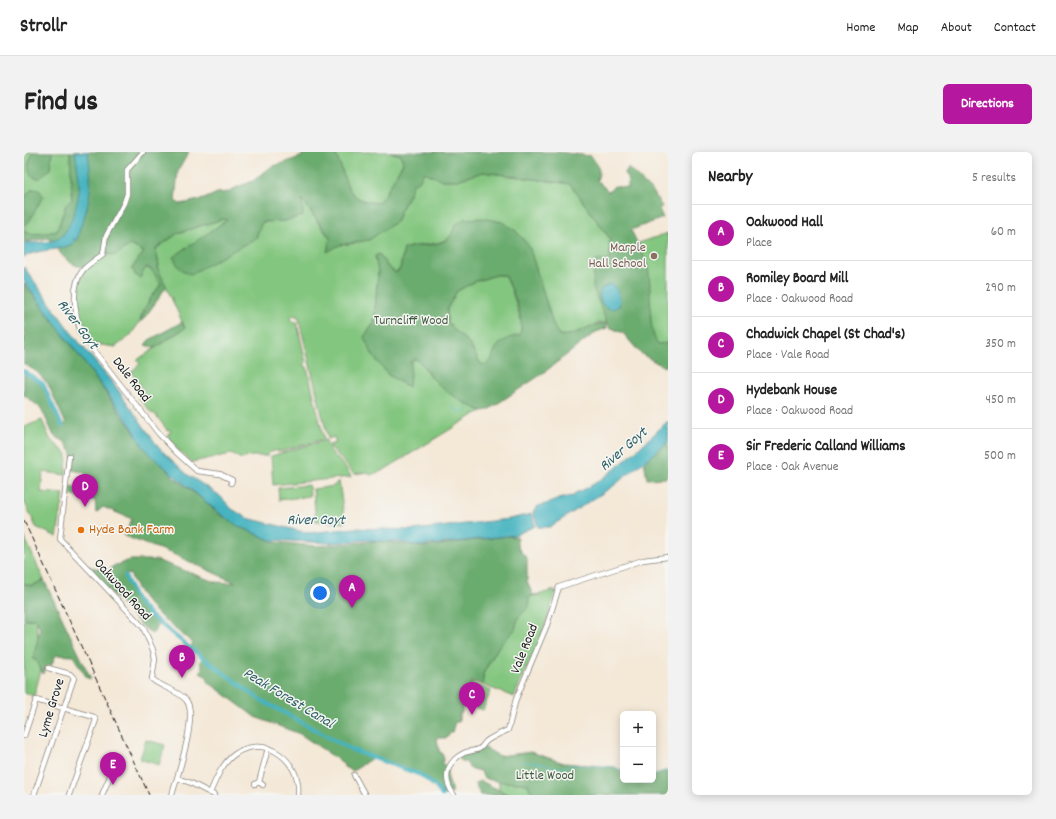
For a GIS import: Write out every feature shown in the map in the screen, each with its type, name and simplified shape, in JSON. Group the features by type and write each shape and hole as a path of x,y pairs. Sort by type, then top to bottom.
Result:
{"street":[{"name":"Dale Road","path":"143,152 127,170 127,194 124,203 106,236 103,254 82,271 75,286 78,325 86,342 159,434 176,452 197,471 220,474 232,480 231,483"},
{"name":"Oakwood Road","path":"69,456 60,539 142,627 153,650 155,659 152,679 186,699 190,705 191,714 189,733 172,795"},
{"name":"Vale Road","path":"454,795 449,784 447,774 448,768 452,762 465,753 479,749 486,740 508,730 516,699 547,625 559,586 643,560 668,557"},
{"name":"Lyme Grove","path":"34,795 74,678 73,676 48,668"},
{"path":"24,736 36,700 94,717 96,720 69,795"},
{"path":"177,778 192,783 212,794 226,762 234,754 250,747 268,748 284,758 294,770 298,787 298,795"},
{"path":"259,784 268,748"},
{"path":"102,795 113,769"},
{"path":"354,774 365,795"}],"green space":[{"path":"24,152 33,152 28,165 50,169 52,152 70,152 72,199 66,205 57,231 36,234 27,233 24,231 24,225 33,216 39,190 32,189 24,198"},
{"path":"33,152 52,152 50,169 39,179 31,176 29,170 29,164"},
{"path":"70,152 189,152 178,171 175,201 180,204 204,199 217,193 230,192 235,188 253,181 271,167 303,156 299,152 334,152 351,192 365,201 377,203 384,196 403,163 401,155 390,152 557,152 591,156 597,164 599,170 597,180 609,192 614,186 628,188 627,177 624,174 628,168 654,193 662,207 659,209 663,218 631,230 648,268 652,327 657,344 668,343 668,365 664,367 640,353 623,333 609,327 593,288 594,261 610,259 610,239 570,184 483,172 457,180 442,180 424,172 420,180 413,184 397,221 369,240 340,245 327,252 330,238 302,199 303,216 285,221 262,222 256,238 191,274 182,270 173,257 227,220 223,219 178,233 156,249 159,266 157,267 166,286 142,321 140,320 150,299 161,284 151,269 146,267 140,278 135,275 132,268 144,252 130,245 116,255 103,254 86,267 69,262 64,258 49,238 24,242 24,231 27,233 36,234 57,231 66,205 72,199"},
{"path":"334,152 390,152 401,155 403,163 384,196 377,203 365,201 351,192"},
{"path":"424,171 442,180 457,180 483,172 570,184 610,239 610,259 601,308 607,323 598,323 567,337 559,335 554,327 529,246 453,234 436,243 404,249 400,269 395,273 388,267 379,254 375,256 378,272 374,323 364,337 386,372 388,375 408,387 411,360 416,359 438,383 462,400 482,411 384,470 370,475 368,472 354,474 329,445 336,443 334,437 328,439 298,316 292,316 290,320 297,323 306,363 304,365 307,367 324,439 278,452 278,450 268,453 268,456 250,456 242,459 231,454 192,462 178,450 167,435 171,432 170,430 168,431 154,413 152,414 138,397 144,391 131,372 140,364 137,360 185,328 157,267 159,266 156,249 178,233 223,219 227,220 190,247 184,248 236,247 256,238 261,222 285,221 301,207 302,199 329,237 336,242 345,244 354,243 372,236 397,221 413,184 420,180"},
{"path":"32,189 39,190 43,196 29,222 24,225 24,198"},
{"name":"Turncliff Wood","path":"482,218 502,222 516,231 529,246 554,327 559,335 571,334 600,324 606,324 607,328 596,332 542,374 488,410 482,411 443,389 416,359 411,361 409,387 388,375 373,356 364,337 374,323 378,272 375,256 379,254 388,267 396,273 400,269 404,249 442,242 452,233 455,225 464,219","holes":["496,275 505,275 515,297 520,313 520,335 508,338 502,342 496,348 490,362 486,365 481,364 468,342 455,331 447,320 447,309 457,291 474,282"]},
{"path":"668,233 668,344 656,344 651,339 636,244"},
{"path":"130,245 144,252 132,268 146,268 150,270 156,275 161,284 142,312 141,320 130,336 115,347 94,344 82,332 78,314 77,285 84,271 106,254 116,255"},
{"path":"496,275 505,275 511,288 523,326 520,335 495,350 492,361 486,365 480,364 468,342 455,331 447,320 447,309 457,291 474,282"},
{"path":"24,283 81,358 123,417 157,460 175,478 206,502 217,513 241,527 274,542 316,546 379,541 424,547 506,536 518,537 517,543 520,551 527,558 527,582 533,595 542,594 529,597 529,607 518,618 515,630 499,646 483,674 483,685 472,681 462,705 462,713 459,713 459,722 455,722 452,732 446,738 437,738 439,751 442,753 444,759 442,763 448,768 447,774 452,792 442,794 421,775 372,758 353,771 344,767 343,763 300,734 255,717 207,681 209,678 200,673 202,668 200,662 203,656 190,648 193,643 157,613 135,585 130,574 125,576 136,600 160,624 152,634 143,627 86,566 109,571 113,566 130,560 156,560 215,582 236,583 173,554 124,536 132,519 103,507 96,513 95,500 68,495 70,486 89,490 92,481 83,472 71,470 72,453 64,441 54,436 41,408 24,395 24,371 43,384 62,425 66,424 48,384 37,372 24,364"},
{"path":"182,322 185,328 154,348 145,345 149,340"},
{"path":"42,420 50,439 67,454 66,475 43,472 41,492 64,494 57,537 36,527 24,501 24,427"},
{"path":"668,429 668,475 666,478 647,479 643,454"},
{"path":"326,440 330,450 349,472 351,477 273,485 271,456"},
{"path":"339,481 345,523 316,521 313,489 334,486"},
{"path":"309,485 310,496 279,500 278,488"},
{"path":"24,536 44,580 31,586 24,583"},
{"path":"44,580 91,679 87,678 73,656 56,655 51,666 48,665 43,674 37,661 33,659 40,629 36,619 24,619 24,583 31,586"},
{"path":"555,590 556,592 542,634 514,697 483,685 483,674 499,646 515,630 518,618 522,614 529,597"},
{"path":"36,619 38,639 33,659 43,663 34,696 24,693 24,620"},
{"path":"472,683 491,691 483,710 463,702"},
{"path":"146,740 165,745 159,765 140,759"},
{"name":"Little Wood","path":"482,746 499,756 531,752 564,763 614,767 620,770 620,783 656,783 656,774 668,770 668,795 539,795 530,790 528,784 487,779 483,777 481,771 469,768 467,763 461,761 457,757"},
{"path":"481,781 509,795 480,795 475,783"},
{"path":"499,781 528,784 530,790 539,795 509,795 499,789"}],"water":[{"path":"75,152 88,152 90,168 90,191 85,215 77,241 74,238 74,243 68,246 36,252 24,257 24,243 46,242 58,239 66,231 69,225 75,210 79,192 79,177"},
{"path":"24,267 70,331 116,387 159,448 188,475 219,495 232,509 247,518 308,533 355,528 413,530 509,519 532,514 535,526 515,535 420,546 400,542 367,540 331,543 270,540 238,526 219,513 157,461 142,445 132,427 24,281"},
{"path":"612,284 619,294 620,300 619,306 613,309 603,305 600,301 599,295 605,286"},
{"path":"668,421 668,442 612,487 550,527 538,527 533,512 538,506 574,496 575,493 599,481 624,462"}],"waterway":[{"name":"Peak Forest Canal","path":"24,371 43,384 62,426"},
{"path":"451,407 460,413 469,408"},
{"name":"Peak Forest Canal","path":"125,576 136,600 150,615 190,648 259,699 352,750 421,775 436,787 442,795"},
{"path":"520,762 539,763 559,768 573,765 614,767 620,770"},
{"path":"656,774 668,770"}],"railway":[{"path":"24,521 149,795"}],"place":[{"name":"Marple Hall School","path":"654,256"},
{"name":"Hydebank House","path":"85,507"},
{"name":"Hyde Bank Farm","path":"81,530"},
{"name":"Oakwood Hall","path":"352,608"},
{"name":"Romiley Board Mill","path":"182,678"},
{"name":"Chadwick Chapel (St Chad's)","path":"472,715"},
{"name":"Sir Frederic Calland Williams","path":"113,785"}],"water label":[{"name":"River Goyt","path":"77,325"},
{"name":"River Goyt","path":"624,450"},
{"name":"River Goyt","path":"316,521"}]}
